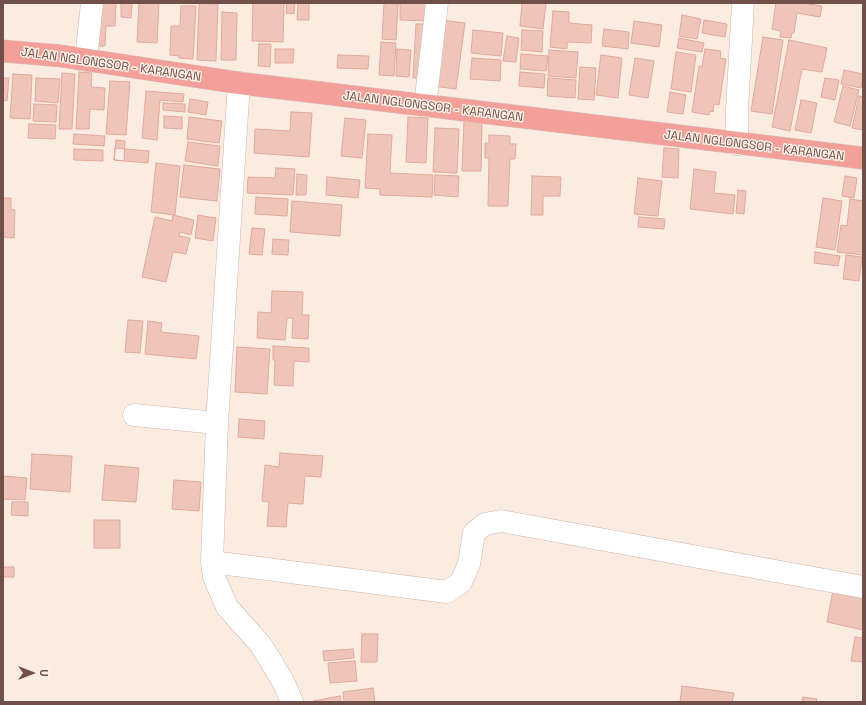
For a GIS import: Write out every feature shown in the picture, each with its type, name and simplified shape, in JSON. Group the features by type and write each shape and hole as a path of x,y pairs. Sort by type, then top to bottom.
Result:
{"highway":[{"name":"JALAN NGLONGSOR - KARANGAN","path":"3,51 86,60 239,83 863,158"}],"street":[{"path":"86,60 92,3"},
{"path":"425,106 437,3"},
{"path":"738,144 737,110 743,3"},
{"path":"239,83 217,423 212,562 214,577 227,607 262,645 284,683 292,702"},
{"path":"134,415 217,423"},
{"path":"212,562 447,592 461,582 464,576 469,564 474,533 485,524 501,521 863,587"}],"building":[{"path":"94,3 116,3 115,26 106,26 105,46 92,46"},
{"path":"121,3 132,3 131,18 121,17"},
{"path":"139,3 159,3 157,43 137,42"},
{"path":"199,3 218,4 216,61 197,60"},
{"path":"253,3 284,3 283,42 252,41"},
{"path":"287,3 295,3 294,14 286,13"},
{"path":"298,3 309,3 309,20 297,20"},
{"path":"384,3 398,4 396,40 382,39"},
{"path":"400,3 432,3 430,21 400,20"},
{"path":"522,3 546,3 543,29 520,26"},
{"path":"776,3 803,3 822,6 820,17 797,13 794,33 792,33 791,38 780,37 781,31 772,29"},
{"path":"181,6 196,6 193,59 179,58 179,56 170,55 171,26 180,26"},
{"path":"553,11 569,12 569,23 592,25 591,43 567,42 567,49 550,47"},
{"path":"222,12 237,13 236,60 221,60"},
{"path":"682,15 701,19 697,39 679,36"},
{"path":"442,20 465,23 456,89 433,86"},
{"path":"704,20 727,24 725,37 702,33"},
{"path":"634,21 662,25 659,47 631,43"},
{"path":"416,24 429,24 426,78 413,78"},
{"path":"604,29 629,32 628,49 602,46"},
{"path":"473,30 503,33 501,56 471,53"},
{"path":"522,30 543,31 542,52 521,50"},
{"path":"507,36 519,38 516,62 503,61"},
{"path":"763,37 783,40 772,114 751,111"},
{"path":"679,38 704,43 702,52 677,48"},
{"path":"789,40 827,48 822,72 802,69 790,131 772,127"},
{"path":"381,42 396,43 394,76 379,75"},
{"path":"259,44 271,44 270,67 258,66"},
{"path":"275,49 294,49 293,63 275,63"},
{"path":"397,49 411,50 409,77 396,76"},
{"path":"705,49 721,51 720,58 726,59 719,105 714,104 713,112 710,111 709,115 692,112 699,66 702,67"},
{"path":"549,50 578,52 576,78 548,76"},
{"path":"676,52 696,55 691,92 671,89"},
{"path":"521,54 548,56 546,71 520,69"},
{"path":"338,55 369,56 368,69 337,68"},
{"path":"601,55 622,58 618,98 596,95"},
{"path":"472,58 501,60 500,81 470,79"},
{"path":"635,58 654,61 648,98 629,95"},
{"path":"580,67 596,68 594,100 578,99"},
{"path":"844,70 863,74 861,88 841,84"},
{"path":"79,72 92,73 91,87 105,88 104,110 90,109 89,129 76,129"},
{"path":"520,72 545,74 544,88 519,86"},
{"path":"62,73 75,74 72,129 59,129"},
{"path":"13,74 32,75 30,119 10,118"},
{"path":"3,78 9,78 7,101 3,100"},
{"path":"36,78 60,79 58,103 35,101"},
{"path":"548,78 576,80 575,98 547,96"},
{"path":"825,78 839,80 835,100 821,97"},
{"path":"110,81 130,82 126,135 106,134"},
{"path":"843,86 859,90 850,126 834,122"},
{"path":"146,91 184,94 183,102 160,100 157,140 142,138"},
{"path":"670,92 686,95 683,114 667,112"},
{"path":"859,96 863,97 863,130 852,128"},
{"path":"190,99 208,102 206,115 188,112"},
{"path":"801,100 817,103 811,133 795,130"},
{"path":"163,103 185,104 185,112 163,110"},
{"path":"34,104 57,105 56,122 33,121"},
{"path":"291,112 312,113 309,157 254,153 255,129 290,131"},
{"path":"164,116 182,117 182,129 164,128"},
{"path":"189,117 222,121 219,143 187,139"},
{"path":"408,117 428,118 426,163 406,162"},
{"path":"345,118 366,120 362,158 341,156"},
{"path":"464,121 482,121 481,171 462,171"},
{"path":"29,124 56,125 55,139 28,138"},
{"path":"435,128 459,129 457,173 433,172"},
{"path":"74,134 105,136 104,146 73,144"},
{"path":"368,134 392,135 390,173 433,175 432,197 380,195 380,189 365,188"},
{"path":"489,135 510,136 510,144 516,144 515,159 510,159 508,206 488,206 489,158 485,158 485,143 489,143"},
{"path":"116,140 125,141 124,161 114,160"},
{"path":"188,142 220,146 218,166 185,161"},
{"path":"115,148 149,151 148,163 114,160"},
{"path":"664,148 679,149 678,178 662,177"},
{"path":"74,149 103,150 103,161 74,160"},
{"path":"156,163 180,166 175,215 151,212"},
{"path":"184,165 220,169 217,201 180,197"},
{"path":"276,168 295,169 293,195 247,193 248,177 275,178"},
{"path":"694,169 716,172 714,193 735,195 733,214 690,209"},
{"path":"297,174 307,175 306,195 296,195"},
{"path":"435,175 459,176 458,197 434,195"},
{"path":"532,176 561,177 560,196 543,196 543,215 531,215"},
{"path":"845,176 857,178 854,198 842,196"},
{"path":"327,177 360,180 358,198 326,195"},
{"path":"638,178 662,181 658,216 634,214"},
{"path":"738,190 746,191 744,214 736,213"},
{"path":"256,197 288,199 287,216 255,214"},
{"path":"3,198 11,198 11,209 15,210 14,238 3,237"},
{"path":"823,198 842,201 835,250 816,247"},
{"path":"850,199 863,201 863,255 837,252 841,225 847,226"},
{"path":"292,201 342,205 340,236 290,232"},
{"path":"173,215 194,220 191,235 180,232 179,236 190,238 186,254 173,252 166,282 142,277 155,217 172,221"},
{"path":"198,215 216,218 213,241 195,238"},
{"path":"639,217 665,219 664,229 638,227"},
{"path":"252,228 265,229 262,255 249,254"},
{"path":"273,239 289,240 288,255 272,254"},
{"path":"815,252 840,256 838,266 814,263"},
{"path":"846,255 862,257 859,281 843,279"},
{"path":"272,291 303,292 302,315 309,315 308,339 292,338 293,318 287,318 285,340 257,338 258,312 271,313"},
{"path":"128,320 143,321 140,353 125,352"},
{"path":"148,321 162,323 161,332 199,336 196,359 145,354"},
{"path":"273,346 309,348 309,362 294,361 293,386 274,385 275,360 273,360"},
{"path":"237,347 270,349 267,394 235,392"},
{"path":"239,419 265,421 264,439 238,437"},
{"path":"280,453 323,456 321,477 305,476 303,504 288,503 286,527 267,526 269,502 262,501 265,465 279,467"},
{"path":"32,454 72,456 70,492 30,489"},
{"path":"105,465 139,468 136,502 102,500"},
{"path":"3,476 27,478 25,500 3,499"},
{"path":"174,480 201,482 199,511 172,509"},
{"path":"12,502 28,502 28,516 11,515"},
{"path":"94,520 120,520 120,548 94,548"},
{"path":"3,567 14,567 14,577 3,577"},
{"path":"833,590 863,596 863,630 827,622"},
{"path":"362,634 378,634 377,662 361,662"},
{"path":"855,637 863,638 863,662 851,661"},
{"path":"353,649 354,658 324,661 323,651"},
{"path":"355,661 357,681 330,683 328,663"},
{"path":"682,686 734,693 732,702 680,702"},
{"path":"373,688 375,702 344,702 343,692"},
{"path":"340,696 341,702 313,702 313,701"},
{"path":"803,697 817,699 816,702 802,702"}]}
